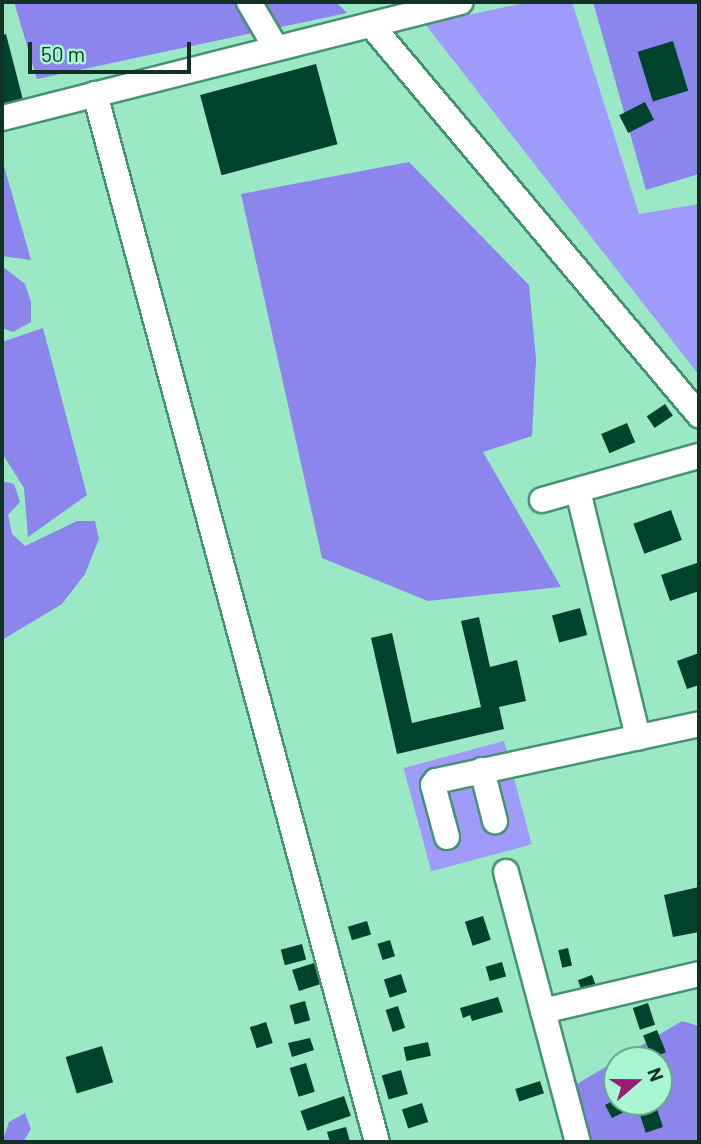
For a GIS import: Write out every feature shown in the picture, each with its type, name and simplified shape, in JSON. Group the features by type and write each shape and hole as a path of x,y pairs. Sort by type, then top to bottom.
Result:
{"street":[{"path":"249,2 276,48"},
{"path":"2,118 371,24 404,9 461,2"},
{"path":"371,24 699,415"},
{"path":"95,94 377,1142"},
{"path":"542,500 699,456"},
{"path":"578,491 638,738"},
{"path":"447,837 433,782 699,724"},
{"path":"482,770 495,821"},
{"path":"506,872 578,1142"},
{"path":"543,1012 699,974"}],"shaded area":[{"path":"14,2 336,2 347,13 37,79"},
{"path":"529,2 572,2 639,214 699,204 699,375 425,24"},
{"path":"593,2 699,2 699,174 646,190"},
{"path":"2,159 31,260 2,256"},
{"path":"409,162 529,285 536,360 532,436 483,452 561,587 428,601 322,558 241,194"},
{"path":"2,266 25,284 31,302 31,322 13,332 2,328"},
{"path":"43,328 87,495 28,537 24,488 2,453 2,342"},
{"path":"2,481 14,484 20,502 8,515 12,534 25,546 77,521 95,521 99,539 85,574 62,604 2,640"},
{"path":"504,741 532,844 431,871 404,768"},
{"path":"682,1021 699,1026 699,1142 591,1142 577,1084 603,1068 603,1116 673,1116 673,1046 640,1046"},
{"path":"25,1113 31,1129 23,1142 2,1142 9,1122"}],"building":[{"path":"6,34 24,104 2,110 2,35"},
{"path":"673,41 688,91 653,102 638,52"},
{"path":"316,64 337,144 222,175 200,95"},
{"path":"645,102 654,120 628,133 619,115"},
{"path":"665,404 673,416 655,428 647,416"},
{"path":"627,423 635,442 609,453 601,434"},
{"path":"671,510 682,540 644,554 633,524"},
{"path":"697,563 699,591 670,601 661,575"},
{"path":"580,608 587,635 559,643 552,616"},
{"path":"479,617 490,667 517,660 526,701 499,707 504,729 397,754 371,638 392,633 412,723 481,707 461,621"},
{"path":"699,653 699,685 687,689 677,661"},
{"path":"699,887 699,932 673,937 664,895"},
{"path":"483,916 491,940 473,946 465,922"},
{"path":"367,921 371,934 352,940 348,927"},
{"path":"390,940 395,956 383,960 378,944"},
{"path":"302,944 306,959 285,965 281,950"},
{"path":"568,948 572,966 562,968 558,950"},
{"path":"502,962 506,976 490,981 486,967"},
{"path":"314,963 321,984 299,991 292,970"},
{"path":"401,974 407,992 390,998 384,980"},
{"path":"592,975 597,989 583,994 578,980"},
{"path":"498,997 503,1012 472,1021 470,1015 463,1018 460,1008"},
{"path":"305,1001 310,1020 295,1024 290,1005"},
{"path":"648,1003 655,1025 640,1030 633,1008"},
{"path":"398,1006 405,1028 393,1032 386,1010"},
{"path":"266,1022 273,1043 257,1048 250,1027"},
{"path":"657,1030 663,1046 647,1046 643,1036"},
{"path":"310,1038 314,1050 292,1057 288,1043"},
{"path":"428,1042 431,1056 406,1061 404,1047"},
{"path":"102,1046 113,1082 77,1093 66,1057"},
{"path":"306,1063 315,1092 299,1097 290,1068"},
{"path":"401,1070 408,1094 389,1100 382,1076"},
{"path":"540,1081 544,1093 519,1101 515,1089"},
{"path":"344,1096 351,1116 307,1131 301,1111"},
{"path":"422,1103 428,1122 408,1129 402,1109"},
{"path":"640,1116 659,1116 663,1127 646,1133"},
{"path":"346,1127 350,1142 330,1142 327,1132"}]}
